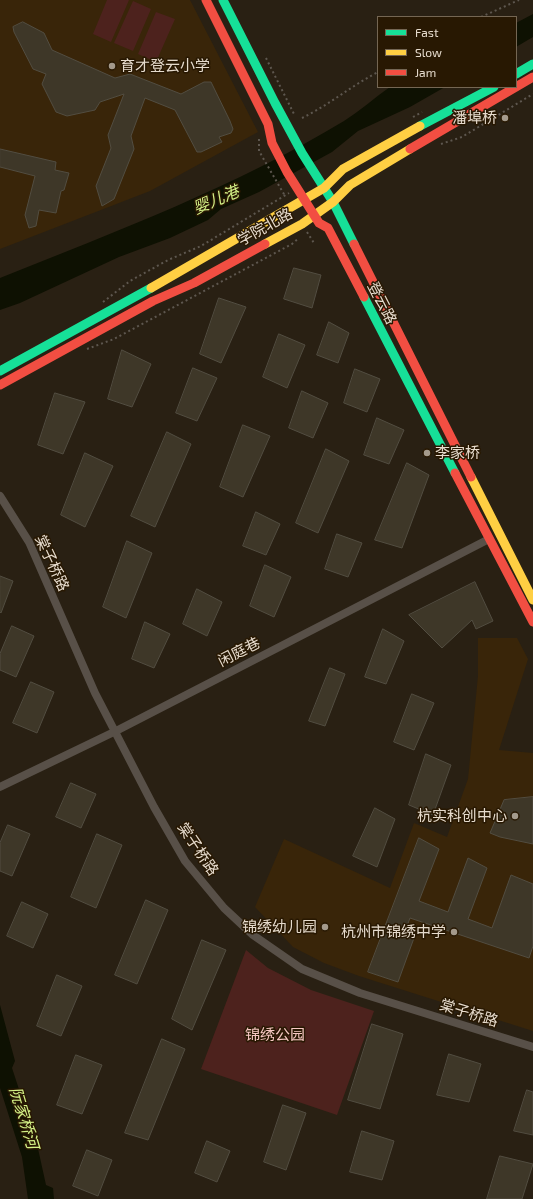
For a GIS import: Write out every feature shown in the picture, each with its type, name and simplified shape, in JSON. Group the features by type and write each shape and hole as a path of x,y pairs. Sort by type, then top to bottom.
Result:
{"main road":[{"name":"登云路","path":"206,0 268,124 272,143 287,172 313,215 319,223 328,228 533,622"},
{"name":"登云路","path":"223,0 286,125 333,202 533,600"},
{"path":"517,73 533,64"},
{"name":"学院北路","path":"517,86 533,77"},
{"name":"学院北路","path":"0,371 196,263 324,188 343,169 492,88"},
{"name":"学院北路","path":"0,385 153,301 194,283 302,224 333,202 350,185 514,88"}],"street":[{"name":"棠子桥路","path":"0,496 29,542 95,693 154,807 185,861 224,908 253,935 302,968 360,993 533,1047"},
{"name":"闲庭巷","path":"0,787 116,732 489,539"}],"path":[{"path":"483,16 519,0"},
{"path":"266,58 296,118"},
{"path":"302,118 324,108 342,94 377,73"},
{"path":"406,121 426,110"},
{"path":"259,151 275,180"},
{"path":"99,305 130,281 168,260 201,246 296,188"}],"shaded area":[{"name":"育才登云小学","path":"0,0 190,0 258,132 150,191 0,249"},
{"path":"478,638 517,638 528,659 499,750 533,753 533,1031 359,976 324,963 293,947 255,907 284,839 390,888 414,823 447,837 468,779 478,676"}],"green space":[{"path":"107,0 129,0 111,42 93,34"},
{"path":"133,1 151,9 133,51 114,43"},
{"path":"156,12 175,19 156,62 138,54"},
{"name":"锦绣公园","path":"246,950 268,968 311,990 374,1011 337,1115 201,1069"}],"water":[{"path":"533,14 533,37 517,46 517,22"},
{"name":"婴儿港","path":"389,88 443,88 410,107 358,131 332,152 259,192 221,209 208,220 170,238 119,257 20,303 0,310 0,278 175,207 261,167 303,145 356,113"},
{"name":"阮家桥河","path":"0,1005 15,1061 12,1068 37,1144 46,1185 53,1188 54,1199 28,1199 22,1157 0,1088"}],"building":[{"path":"23,22 44,33 52,50 115,78 130,74 181,94 204,82 211,82 230,121 233,129 231,133 219,137 222,142 201,152 197,152 175,110 145,98 131,136 134,149 114,199 102,206 96,186 111,148 108,135 124,94 100,102 95,110 67,116 56,112 42,84 46,74 33,69 14,32 13,27"},
{"path":"0,149 56,162 55,170 69,173 64,190 61,191 56,213 39,210 36,226 29,228 25,215 35,176 0,167"},
{"path":"294,268 321,275 312,308 284,299"},
{"path":"219,298 246,307 221,363 200,354"},
{"path":"329,322 349,333 338,363 317,355"},
{"path":"279,334 305,345 287,388 263,377"},
{"path":"122,350 151,364 132,407 108,399"},
{"path":"193,368 217,378 197,421 176,413"},
{"path":"355,369 380,379 367,412 344,403"},
{"path":"302,391 328,403 313,438 289,428"},
{"path":"55,393 85,402 63,454 38,445"},
{"path":"377,418 404,430 389,464 364,455"},
{"path":"243,425 270,436 243,497 220,487"},
{"path":"167,432 191,444 155,527 131,516"},
{"path":"326,449 349,461 318,533 296,523"},
{"path":"85,453 113,466 85,527 61,515"},
{"path":"407,463 429,475 402,548 375,540"},
{"path":"256,512 280,524 266,555 243,546"},
{"path":"337,534 362,543 348,577 325,569"},
{"path":"127,541 152,553 126,618 103,607"},
{"path":"265,565 291,577 274,617 250,606"},
{"path":"0,576 13,581 1,613 0,612"},
{"path":"475,582 493,621 476,629 472,620 442,648 409,615"},
{"path":"197,589 222,602 207,636 183,624"},
{"path":"145,622 170,634 154,668 132,659"},
{"path":"12,626 34,636 16,677 0,670 0,654"},
{"path":"383,629 404,641 386,684 365,677"},
{"path":"330,668 345,674 325,726 309,721"},
{"path":"31,682 54,692 37,733 13,723"},
{"path":"412,694 434,703 414,750 394,742"},
{"path":"426,754 451,765 433,815 409,805"},
{"path":"71,783 96,794 81,828 56,817"},
{"name":"杭实科创中心","path":"533,797 533,844 500,837 490,833 504,800"},
{"path":"375,808 395,819 377,867 353,856"},
{"path":"8,825 30,834 12,876 0,871 0,843"},
{"path":"97,834 122,845 96,908 71,897"},
{"path":"419,838 439,849 419,901 448,912 468,858 487,868 468,919 492,928 511,875 533,884 533,946 529,958 410,918 404,934 414,938 398,982 368,972"},
{"path":"146,900 168,910 137,984 115,975"},
{"path":"22,902 48,914 33,948 7,936"},
{"path":"202,940 226,950 192,1030 172,1019"},
{"path":"57,975 82,986 61,1036 37,1026"},
{"path":"372,1024 403,1034 380,1109 348,1100"},
{"path":"162,1039 185,1049 148,1140 125,1133"},
{"path":"449,1054 481,1064 469,1102 437,1095"},
{"path":"76,1055 102,1065 82,1114 57,1105"},
{"path":"527,1090 533,1092 533,1135 514,1131"},
{"path":"283,1105 306,1113 286,1170 264,1162"},
{"path":"362,1131 394,1141 382,1180 350,1172"},
{"path":"207,1141 230,1151 217,1182 195,1173"},
{"path":"87,1150 112,1160 98,1196 73,1186"},
{"path":"500,1156 533,1164 522,1199 487,1199"}],"traffic: fast":[{"path":"223,0 275,103 302,153 333,202 354,244"},
{"path":"517,73 533,64"},
{"path":"420,126 492,88"},
{"path":"0,371 151,288"},
{"path":"364,297 455,473"}],"traffic: slow":[{"path":"151,288 324,188 343,169 420,126"},
{"path":"265,244 302,224 333,202 350,185 410,149"},
{"path":"471,477 533,600"}],"traffic: jam":[{"path":"206,0 268,124 272,143 287,172 319,223 328,228 364,297"},
{"path":"517,86 533,77"},
{"path":"410,149 514,88"},
{"path":"0,385 153,301 194,283 265,244"},
{"path":"354,244 471,477"},
{"path":"455,473 533,622"}],"place":[{"name":"育才登云小学","path":"112,66"},
{"name":"潘埠桥","path":"505,118"},
{"name":"李家桥","path":"427,453"},
{"name":"杭实科创中心","path":"515,816"},
{"name":"锦绣幼儿园","path":"325,927"},
{"name":"杭州市锦绣中学","path":"454,932"}]}
